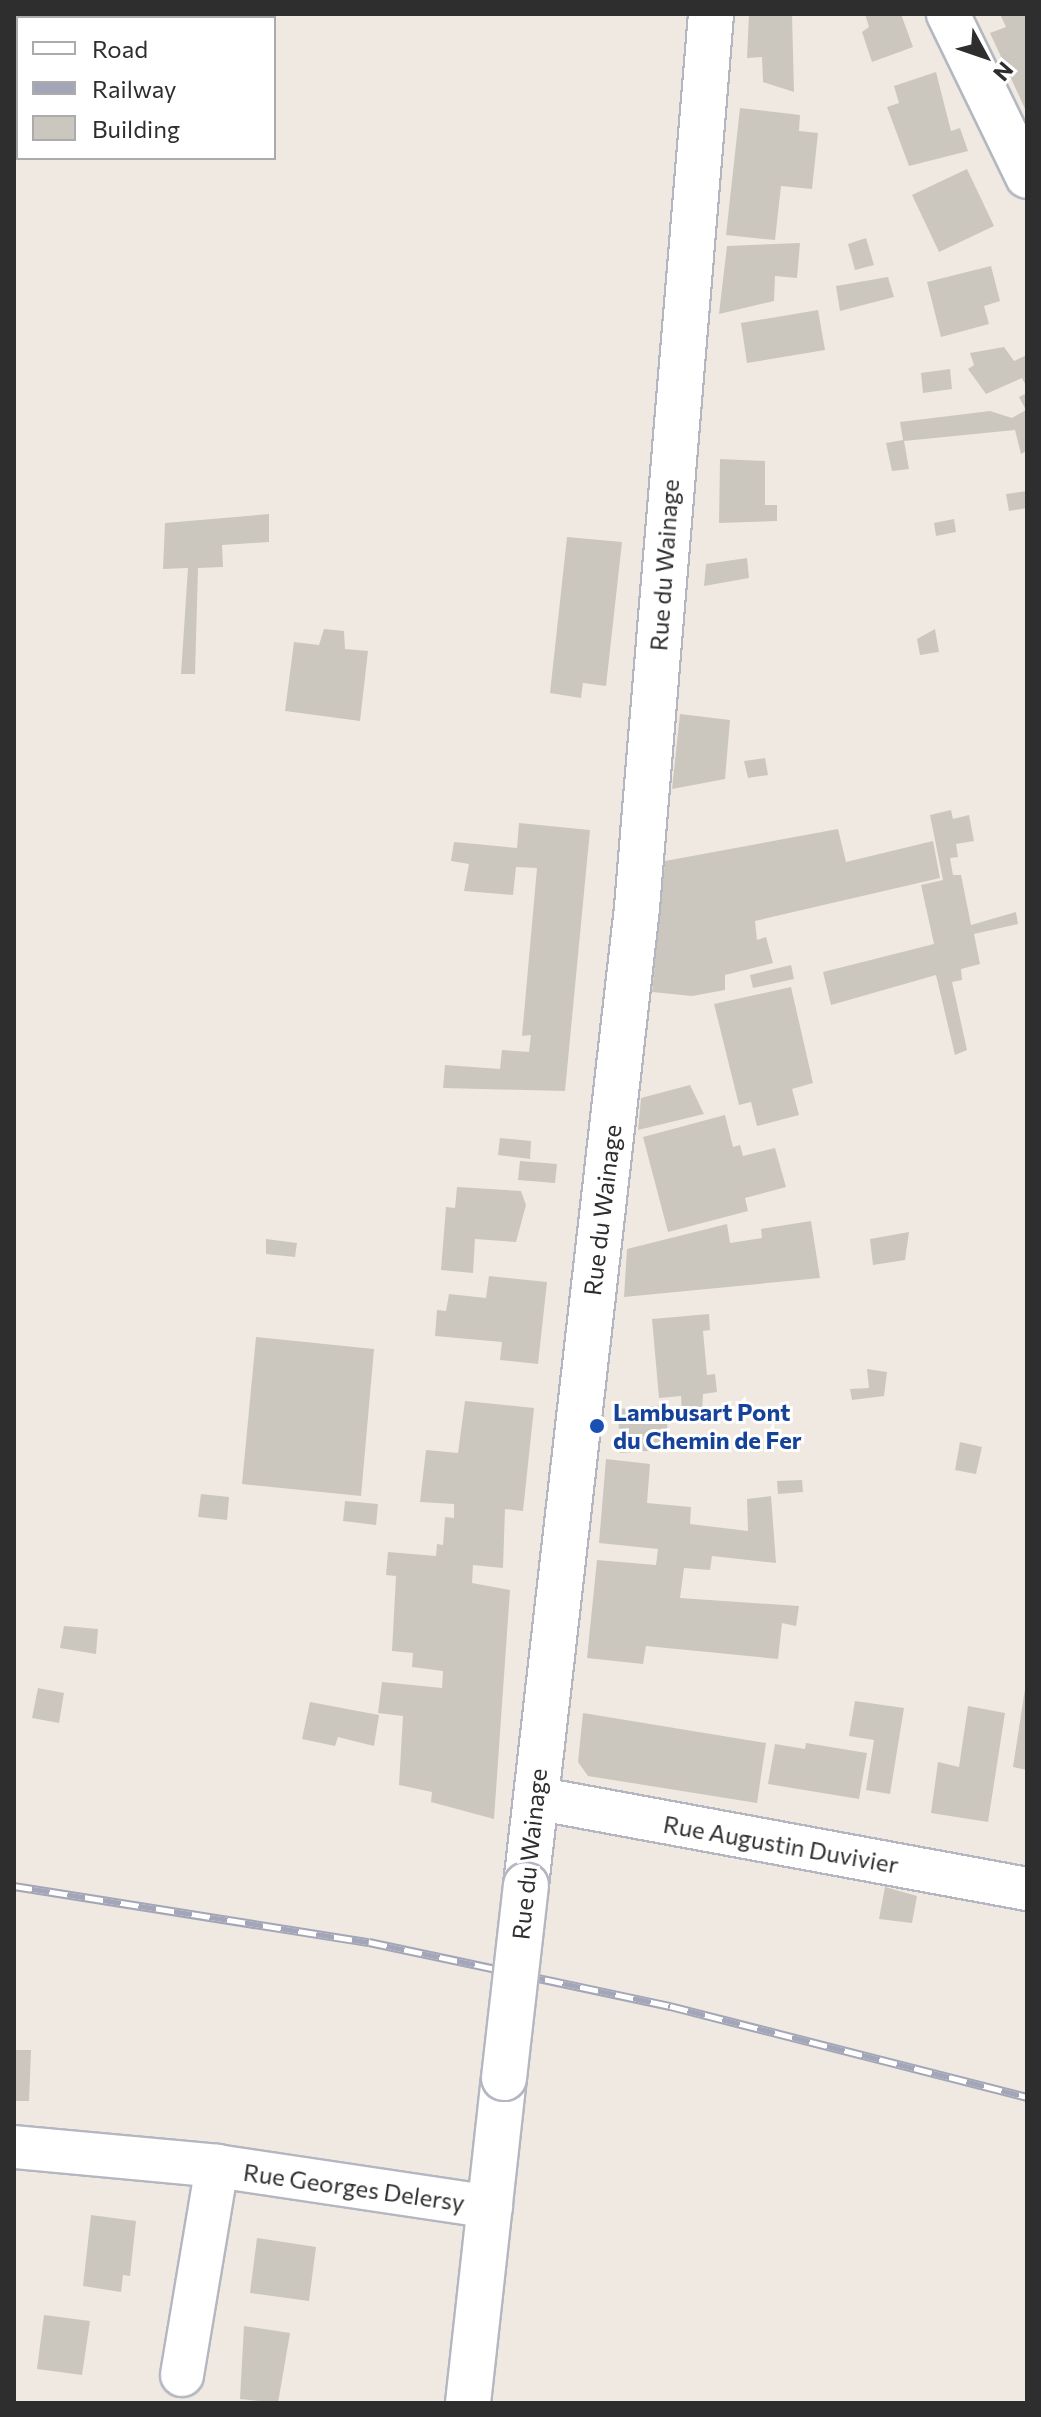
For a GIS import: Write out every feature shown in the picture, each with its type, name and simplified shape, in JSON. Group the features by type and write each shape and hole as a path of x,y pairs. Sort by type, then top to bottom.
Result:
{"main road":[{"name":"Rue du Wainage","path":"468,2403 637,907 711,14"}],"street":[{"path":"948,14 1027,177"},
{"name":"Rue Augustin Duvivier","path":"535,1798 1027,1889"},
{"name":"Rue Georges Delersy","path":"14,2147 217,2166 491,2207"},
{"name":"Rue Georges Delersy","path":"182,2375 217,2166"}],"building":[{"path":"749,14 792,14 794,92 763,82 762,57 747,58"},
{"path":"865,14 901,14 913,47 872,62 862,32 869,27"},
{"path":"1000,14 1027,14 1027,113 990,33 1006,27"},
{"path":"936,72 951,131 960,128 968,151 909,166 887,107 899,103 894,86"},
{"path":"740,108 800,115 799,131 818,133 812,189 781,186 775,240 726,235"},
{"path":"967,169 994,226 939,252 912,195"},
{"path":"866,238 874,265 855,270 848,244"},
{"path":"800,243 797,278 775,276 774,301 719,314 727,246"},
{"path":"991,266 1000,301 984,306 989,324 941,337 927,282"},
{"path":"888,277 894,297 840,311 836,286"},
{"path":"818,310 825,350 747,363 741,323"},
{"path":"1004,347 1014,361 1027,355 1027,388 1022,378 986,394 968,369 974,365 970,353"},
{"path":"950,369 952,389 923,393 921,373"},
{"path":"1027,393 1027,451 1021,454 1015,430 904,441 909,469 892,471 886,443 903,440 900,422 990,411 1012,418 1026,410 1019,397"},
{"path":"720,459 765,461 765,505 777,505 777,521 719,523"},
{"path":"1027,491 1027,508 1009,511 1006,494"},
{"path":"269,514 269,542 222,545 223,567 198,568 195,674 181,674 188,568 163,569 165,523"},
{"path":"954,519 956,532 936,536 934,523"},
{"path":"567,537 622,542 606,686 583,683 581,698 550,693"},
{"path":"747,558 749,578 704,586 706,564"},
{"path":"324,629 344,631 345,649 368,651 360,721 285,711 294,642 319,645"},
{"path":"935,629 939,652 920,655 917,639"},
{"path":"680,714 730,720 725,779 672,789"},
{"path":"765,758 768,775 748,778 744,761"},
{"path":"951,810 953,819 969,815 974,841 956,844 958,857 950,858 953,875 961,875 971,925 1016,912 1018,924 974,934 980,964 961,969 962,980 952,982 967,1050 955,1055 936,975 831,1005 823,972 934,944 921,885 943,880 930,815"},
{"path":"519,823 590,830 565,1091 443,1088 445,1065 500,1069 502,1050 529,1052 531,1035 522,1036 537,868 516,867 513,895 464,891 469,864 451,861 454,842 517,848"},
{"path":"838,829 846,862 933,841 940,878 755,921 757,940 766,937 773,963 725,975 725,990 692,996 652,992 665,861"},
{"path":"791,965 794,979 753,988 750,975"},
{"path":"791,987 813,1083 792,1089 799,1115 757,1126 751,1102 739,1105 714,1004"},
{"path":"690,1085 704,1114 638,1130 641,1098"},
{"path":"725,1115 733,1147 740,1145 743,1156 775,1148 786,1187 745,1198 748,1211 668,1232 643,1137"},
{"path":"500,1138 531,1141 530,1159 498,1155"},
{"path":"520,1161 557,1164 555,1183 518,1180"},
{"path":"457,1187 521,1191 526,1205 516,1242 475,1239 473,1273 441,1270 446,1207 455,1208"},
{"path":"811,1221 820,1278 624,1297 627,1249 727,1224 730,1243 762,1238 761,1229"},
{"path":"909,1232 905,1260 873,1265 870,1239"},
{"path":"266,1239 297,1243 295,1257 266,1254"},
{"path":"489,1276 547,1282 538,1364 500,1360 502,1342 435,1336 437,1310 446,1311 449,1294 486,1298"},
{"path":"709,1314 710,1330 703,1331 707,1375 715,1374 717,1392 703,1394 702,1414 682,1416 681,1396 659,1398 652,1319"},
{"path":"256,1337 374,1349 361,1496 242,1484"},
{"path":"867,1369 887,1372 884,1396 852,1400 850,1389 869,1388"},
{"path":"465,1401 534,1408 523,1511 505,1509 503,1568 473,1565 472,1583 510,1590 494,1819 431,1802 432,1792 399,1785 403,1716 378,1713 382,1682 442,1688 443,1671 412,1667 413,1653 392,1651 396,1576 386,1575 388,1552 436,1556 437,1544 443,1545 445,1517 454,1518 454,1504 420,1502 426,1450 458,1453"},
{"path":"666,1405 668,1437 711,1434 712,1446 620,1453 618,1409"},
{"path":"960,1442 982,1447 976,1474 955,1470"},
{"path":"606,1459 650,1464 647,1503 691,1507 690,1524 748,1531 747,1499 771,1496 776,1563 712,1556 710,1570 684,1568 680,1598 799,1606 796,1626 782,1623 778,1659 646,1646 643,1664 587,1658 597,1560 656,1565 658,1549 599,1543"},
{"path":"802,1480 803,1492 778,1494 777,1481"},
{"path":"201,1494 229,1497 227,1520 198,1517"},
{"path":"345,1501 378,1504 376,1525 343,1521"},
{"path":"64,1626 98,1629 96,1654 60,1648"},
{"path":"38,1688 64,1693 59,1723 32,1718"},
{"path":"1027,1689 1027,1770 1013,1767"},
{"path":"855,1701 904,1708 890,1794 866,1790 874,1740 849,1736"},
{"path":"310,1702 379,1715 374,1746 338,1737 335,1746 302,1739"},
{"path":"968,1706 1005,1713 988,1822 931,1813 938,1762 959,1767"},
{"path":"583,1713 766,1743 757,1803 588,1776 578,1762"},
{"path":"806,1743 867,1753 859,1799 768,1784 775,1744 805,1749"},
{"path":"885,1887 917,1896 912,1923 879,1919"},
{"path":"14,2050 31,2050 29,2101 14,2101"},
{"path":"91,2215 136,2221 130,2276 123,2275 121,2292 83,2286"},
{"path":"257,2238 316,2247 309,2301 250,2293"},
{"path":"44,2315 90,2321 82,2375 37,2369"},
{"path":"244,2326 290,2333 278,2403 240,2399"}],"railway":[{"path":"14,1886 369,1942 670,2006 1027,2097"}],"place":[{"name":"Lambusart Pont du Chemin de Fer","path":"597,1426"}]}
